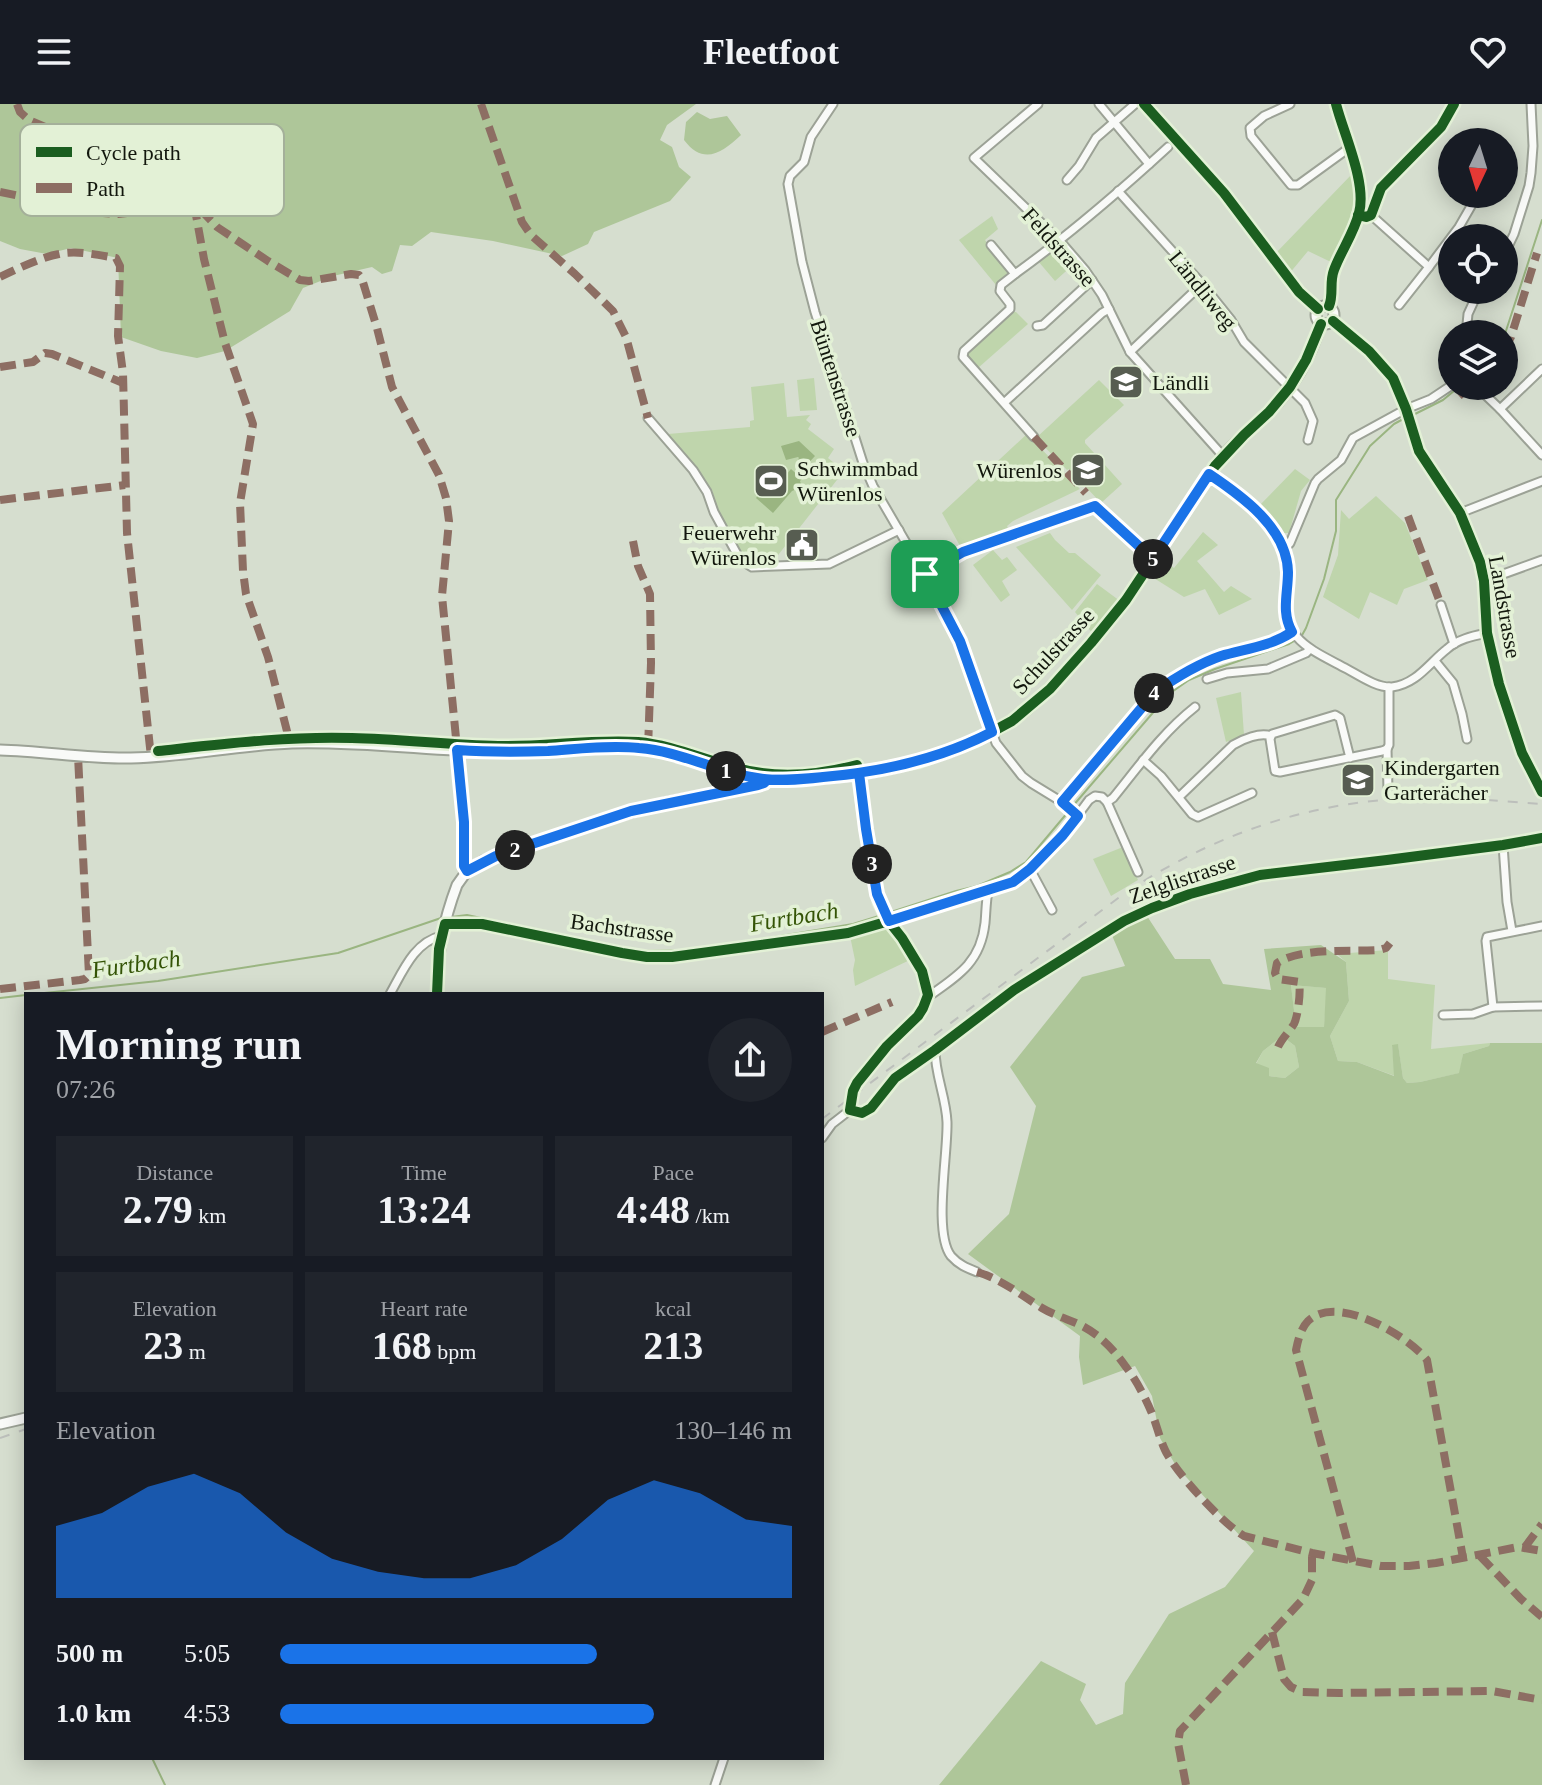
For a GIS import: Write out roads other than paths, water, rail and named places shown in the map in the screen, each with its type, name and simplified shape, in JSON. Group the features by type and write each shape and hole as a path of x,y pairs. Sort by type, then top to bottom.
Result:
{"street":[{"name":"Büntenstrasse","path":"833,104 811,137 804,162 790,176 788,184 802,262 815,312 863,463 960,641 996,743 1022,776 1064,804"},
{"name":"Feldstrasse","path":"1038,104 974,158 1060,241 1092,280 1130,352 1223,456"},
{"path":"1099,104 1149,164"},
{"path":"1067,180 1096,138 1135,104"},
{"path":"1144,104 1224,193 1299,292 1318,309"},
{"path":"1290,104 1264,116 1250,128 1251,136 1291,185 1298,185 1349,148"},
{"path":"1329,306 1332,275 1361,203 1360,183 1336,104"},
{"path":"1371,215 1381,188 1441,127 1454,104"},
{"path":"1517,224 1531,173 1531,104"},
{"path":"1034,437 963,357 964,351 1010,309 1010,304 1000,291 1001,285 1060,241 1168,147"},
{"name":"Ländliweg","path":"1118,191 1202,284 1231,320 1241,338 1305,403 1313,421 1308,440"},
{"path":"1399,305 1470,208"},
{"path":"1358,215 1371,215"},
{"path":"1371,215 1429,267"},
{"path":"991,245 1015,274"},
{"path":"1037,326 1043,325 1092,280"},
{"path":"1130,352 1202,284"},
{"path":"1329,306 1335,315 1333,321 1321,324 1316,317 1318,309 1329,306"},
{"path":"1005,402 1109,309"},
{"name":"Landstrasse","path":"1333,321 1369,351 1393,378 1415,442 1460,513 1480,562 1487,633 1499,684 1513,730 1531,774 1542,791"},
{"name":"Schulstrasse","path":"0,750 89,757 151,757 297,743 512,752 638,748 767,780 859,773 932,758 992,732 1026,711 1050,689 1126,600 1223,456 1290,387 1311,350 1321,324"},
{"path":"1500,409 1542,370"},
{"path":"1284,549 1290,543 1318,479 1341,460 1357,435 1406,414 1438,394"},
{"path":"1491,400 1542,455"},
{"path":"648,418 693,470 738,556 752,567 829,564 899,530"},
{"path":"1209,474 1254,508 1284,549 1288,568 1285,613 1296,636 1310,649 1370,681 1389,687 1411,680 1454,644 1487,633"},
{"path":"1460,513 1540,482 1542,491"},
{"path":"925,574 963,552 1095,506 1153,559"},
{"path":"1484,581 1542,560"},
{"path":"1441,605 1454,644"},
{"path":"1138,872 1102,797 1095,796 1089,800 1077,815 1064,804 1155,692 1192,669 1296,636"},
{"path":"1207,679 1227,671 1268,669 1310,649"},
{"path":"1223,658 1227,671"},
{"path":"1435,661 1453,683 1467,739"},
{"path":"1388,791 1389,687"},
{"path":"1107,802 1175,723 1195,707"},
{"path":"1271,736 1335,715 1340,718 1350,758"},
{"path":"1179,797 1233,745 1266,734 1271,736"},
{"path":"1271,736 1275,771 1280,772 1387,749"},
{"path":"457,750 464,822 464,866 467,871"},
{"path":"1143,760 1198,817 1252,793"},
{"path":"824,1135 832,1124 850,1110 857,1083 887,1046 918,1016 928,995 918,963 886,917 877,894 859,773"},
{"path":"437,992 441,936 457,885 467,871 496,856 603,820 665,803 758,785 767,780"},
{"name":"Bachstrasse","path":"446,920 482,924 647,957 672,957 838,935 886,917 1013,882 1063,835 1077,815"},
{"name":"Zelglistrasse","path":"850,1110 866,1112 895,1078 1039,973 1124,921 1177,898 1260,875 1542,838"},
{"path":"1503,845 1512,931"},
{"path":"1030,869 1052,910"},
{"path":"928,995 958,976 977,953 985,924 988,891"},
{"path":"1493,1007 1487,937 1542,926"},
{"path":"391,992 404,967 418,950 436,936 441,936"},
{"path":"1443,1015 1473,1014 1493,1007 1542,1006"},
{"path":"935,1050 935,1066 947,1123 942,1208 945,1238 949,1254 960,1265 977,1272"},
{"path":"921,1060 935,1066"},
{"path":"0,1424 24,1418"},
{"path":"715,1785 723,1760"}],"waterway":[{"name":"Furtbach","path":"1510,320 1542,220"},
{"name":"Furtbach","path":"1411,416 1443,400"},
{"name":"Furtbach","path":"1072,807 1169,694 1189,680 1301,637 1324,579 1336,531 1336,500 1370,446 1405,418"},
{"name":"Furtbach","path":"888,913 977,886 1010,872 1026,862 1068,812"},
{"name":"Furtbach","path":"451,917 467,915 641,951 688,950 737,943 853,924 882,915"},
{"name":"Furtbach","path":"54,992 158,981 338,953 441,918"},
{"name":"Furtbach","path":"0,998 24,995"},
{"path":"153,1760 165,1785"}],"railway":[{"path":"824,1118 1125,893 1159,872 1229,838 1303,813 1380,800 1450,798 1542,804"},
{"path":"0,1438 24,1430"}],"place":[{"name":"Ländli","path":"1126,382"},
{"name":"Würenlos","path":"1088,470"},
{"name":"Schwimmbad Würenlos","path":"771,481"},
{"name":"Feuerwehr Würenlos","path":"802,545"},
{"name":"Kindergarten Garterächer","path":"1358,780"}]}
